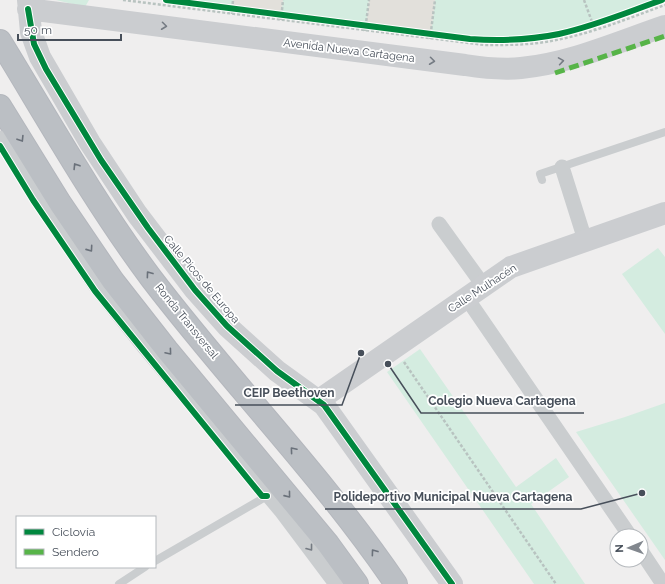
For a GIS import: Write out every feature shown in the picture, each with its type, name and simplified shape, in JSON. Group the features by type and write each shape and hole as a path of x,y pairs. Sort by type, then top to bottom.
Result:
{"highway":[{"name":"Ronda Transversal","path":"0,41 97,200 125,242 182,316 332,496 396,584"},
{"path":"0,106 79,233 113,281 167,350 323,538 357,584"}],"street":[{"path":"98,0 107,14 121,10"},
{"name":"Avenida Nueva Cartagena","path":"28,5 121,10 466,65 505,69 521,68 568,59 665,26"},
{"name":"Calle Picos de Europa","path":"28,5 34,44 46,69 101,160 148,228 196,290 227,326 277,371 319,400 333,417 452,584"},
{"path":"0,138 34,194 95,286 267,496 282,512 336,584"},
{"path":"562,167 586,240"},
{"name":"Calle Mulhacén","path":"319,400 474,291 516,265 665,213"},
{"path":"439,224 474,291 625,528"},
{"path":"649,564 663,584"}],"lane":[{"path":"542,180 540,174 665,132"},
{"path":"156,560 267,496"},
{"path":"119,584 143,568"}],"path":[{"path":"166,0 232,12 430,36 505,40 544,37 594,27 665,5"},
{"path":"232,12 233,0"},
{"path":"281,18 283,0"},
{"path":"365,28 370,0"},
{"path":"430,36 435,0"},
{"path":"584,0 594,27"},
{"path":"594,27 662,0"},
{"path":"121,10 232,12"},
{"path":"402,358 556,584"}],"green space":[{"path":"56,0 89,0 85,7"},
{"path":"166,0 233,0 232,9"},
{"path":"283,0 369,0 366,26 281,15"},
{"path":"435,0 662,0 574,30 545,36 496,40 431,34"},
{"path":"658,248 665,257 665,334 622,274"},
{"path":"420,349 516,487 556,458 569,477 531,504 585,584 534,584 387,372"},
{"path":"665,403 665,560 649,537 649,528 643,528 576,432"}],"sand":[{"path":"233,0 283,0 281,15 232,9"},
{"path":"369,0 435,0 431,34 366,26"}],"marked path":[{"path":"555,73 665,36"}],"cycle path":[{"path":"166,0 470,39 492,40 526,39 572,31 662,0"},
{"path":"28,9 34,44 46,69 101,160 148,228 195,290 227,326 277,371 324,405 452,584"},
{"path":"0,146 33,200 95,291 262,496 267,496"}],"place":[{"name":"CEIP Beethoven","path":"361,353"},
{"name":"Colegio Nueva Cartagena","path":"388,364"},
{"name":"Polideportivo Municipal Nueva Cartagena","path":"642,493"}]}
